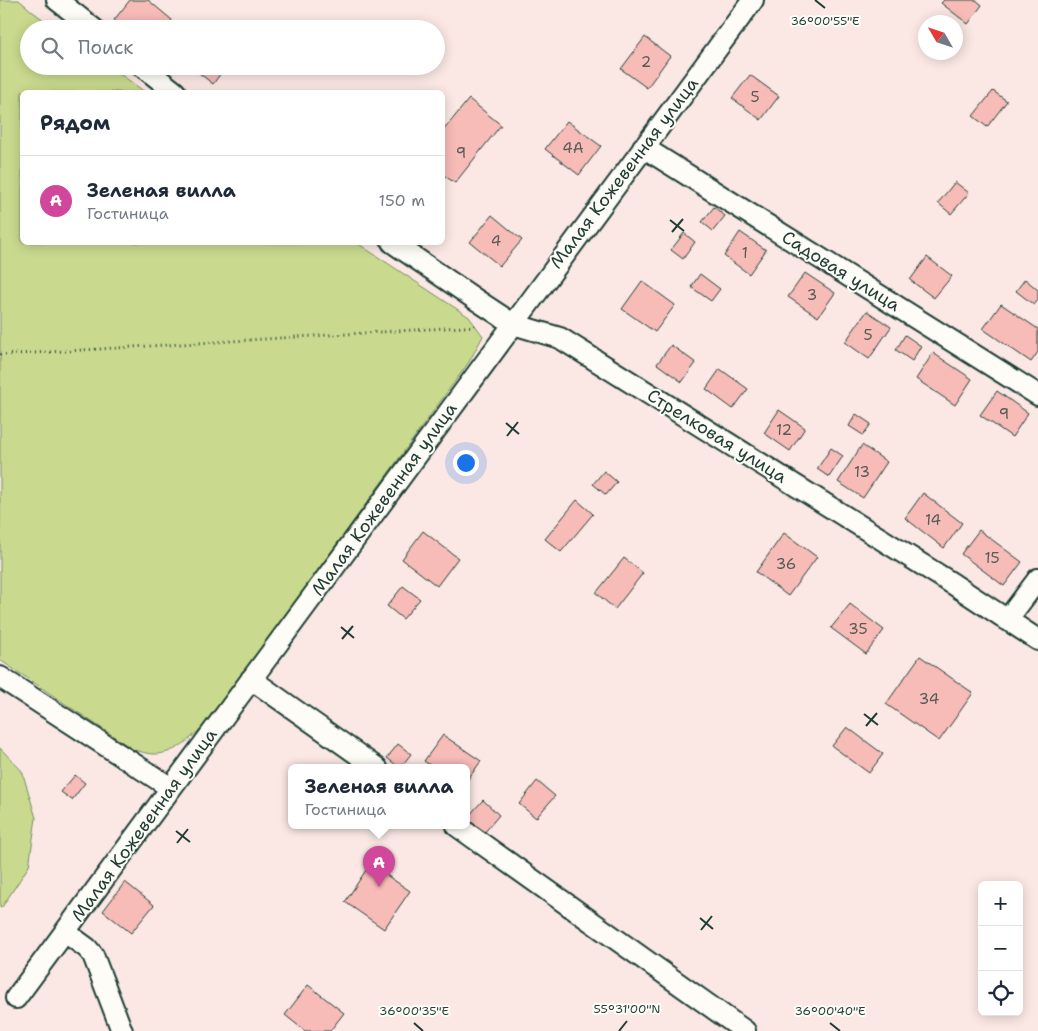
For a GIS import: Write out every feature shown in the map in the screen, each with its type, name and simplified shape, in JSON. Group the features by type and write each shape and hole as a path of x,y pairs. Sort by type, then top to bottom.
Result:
{"street":[{"path":"57,0 83,20"},
{"name":"Малая Кожевенная улица","path":"16,998 753,0"},
{"path":"153,75 172,90"},
{"name":"Садовая улица","path":"643,147 1038,395"},
{"name":"Стрелковая улица","path":"396,245 512,324 560,338 953,584 1038,640"},
{"path":"1007,620 1038,580"},
{"path":"0,677 171,788"},
{"path":"251,679 371,764"},
{"path":"461,829 745,1031"},
{"path":"65,932 87,948 93,955 122,1031"}],"path":[{"path":"0,355 512,324"}],"green space":[{"path":"0,0 19,0 44,20 20,20 20,75 121,75 142,90 20,90 20,245 360,245 469,317 483,336 469,362 209,720 177,748 151,754 134,750 0,660"},
{"path":"0,748 22,771 36,818 29,866 0,908"}],"building":[{"path":"130,0 148,0 172,20 114,20"},
{"path":"944,0 976,0 982,5 968,24 963,20 963,15 956,15 941,3"},
{"path":"645,37 670,56 647,88 621,69"},
{"path":"202,75 220,75 213,84"},
{"path":"750,75 779,96 761,120 732,98"},
{"path":"993,91 1007,101 987,127 973,116"},
{"path":"469,99 501,125 455,183 445,176 445,128"},
{"path":"567,121 601,146 579,175 545,149"},
{"path":"955,182 969,193 951,214 938,203"},
{"path":"714,207 725,216 713,231 702,222"},
{"path":"492,215 522,240 500,266 470,242"},
{"path":"740,232 766,250 749,274 724,256"},
{"path":"684,233 695,242 683,259 671,250"},
{"path":"927,257 952,276 934,298 910,280"},
{"path":"805,273 835,293 818,317 788,297"},
{"path":"700,274 720,289 711,301 691,287"},
{"path":"1025,279 1038,290 1038,300 1034,305 1016,291"},
{"path":"642,281 675,305 655,332 622,309"},
{"path":"1001,304 1038,329 1038,352 1031,362 983,329"},
{"path":"867,311 891,327 869,359 845,342"},
{"path":"905,335 921,346 912,361 896,350"},
{"path":"671,345 696,363 682,382 657,364"},
{"path":"933,353 972,379 955,405 916,379"},
{"path":"720,369 748,389 733,409 706,389"},
{"path":"997,391 1028,413 1012,437 980,415"},
{"path":"779,410 805,428 790,451 764,433"},
{"path":"856,414 871,424 863,435 849,426"},
{"path":"862,445 887,462 863,498 838,482"},
{"path":"831,448 843,456 829,477 817,469"},
{"path":"604,471 617,482 606,495 593,484"},
{"path":"923,493 962,523 944,548 905,518"},
{"path":"577,500 593,514 561,552 545,539"},
{"path":"979,530 1022,562 1004,586 961,554"},
{"path":"423,531 458,558 437,586 402,559"},
{"path":"784,533 817,557 788,596 756,572"},
{"path":"624,558 643,573 615,609 596,593"},
{"path":"403,586 420,599 403,619 387,606"},
{"path":"850,604 884,630 866,654 831,628"},
{"path":"920,656 973,693 939,741 886,704"},
{"path":"847,727 883,754 869,773 832,746"},
{"path":"443,735 481,761 470,776 470,764 428,764 424,761"},
{"path":"398,744 411,754 403,764 395,764 387,758"},
{"path":"75,775 85,783 72,800 61,792"},
{"path":"537,781 555,796 536,818 519,804"},
{"path":"483,800 499,815 484,833 470,821 470,815"},
{"path":"370,864 410,891 384,929 345,902"},
{"path":"125,882 154,905 131,933 103,911"},
{"path":"308,985 344,1013 330,1031 305,1031 285,1015"}],"place":[{"name":"Зеленая вилла","path":"379,887"}]}
